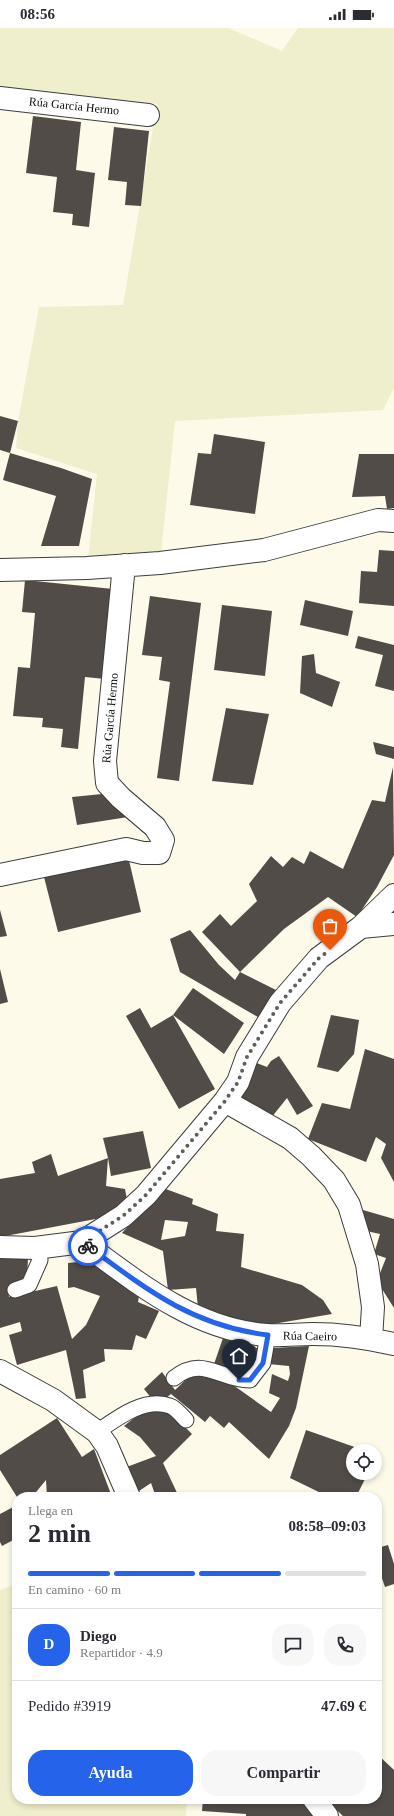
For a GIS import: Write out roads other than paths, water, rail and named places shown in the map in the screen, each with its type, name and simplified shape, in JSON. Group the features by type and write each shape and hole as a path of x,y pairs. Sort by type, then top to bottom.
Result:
{"street":[{"name":"Rúa García Hermo","path":"0,98 148,115"},
{"path":"0,570 87,568 160,563 264,550 378,520 394,521"},
{"name":"Rúa García Hermo","path":"0,875 126,849 143,853 159,853 163,840 155,827 121,798 107,783 105,761 124,565"},
{"path":"0,1247 38,1247 82,1242 123,1216 146,1195 225,1101 238,1082 247,1057 280,1003 319,958 361,927 394,895"},
{"path":"361,927 394,924"},
{"path":"225,1101 290,1138 311,1156 334,1180 349,1205 367,1264 373,1307 371,1339"},
{"name":"Rúa Caeiro","path":"82,1242 149,1292 202,1320 243,1332 268,1335 314,1334 371,1339 394,1344"},
{"path":"0,1371 53,1400 97,1432 107,1446 127,1492"},
{"path":"318,1804 327,1816"}],"lane":[{"path":"15,1290 30,1285 40,1260 38,1247"},
{"path":"174,1378 185,1369 198,1367 239,1380 250,1380 263,1363 268,1335"},
{"path":"97,1432 129,1412 152,1403 171,1406 186,1420"}]}
